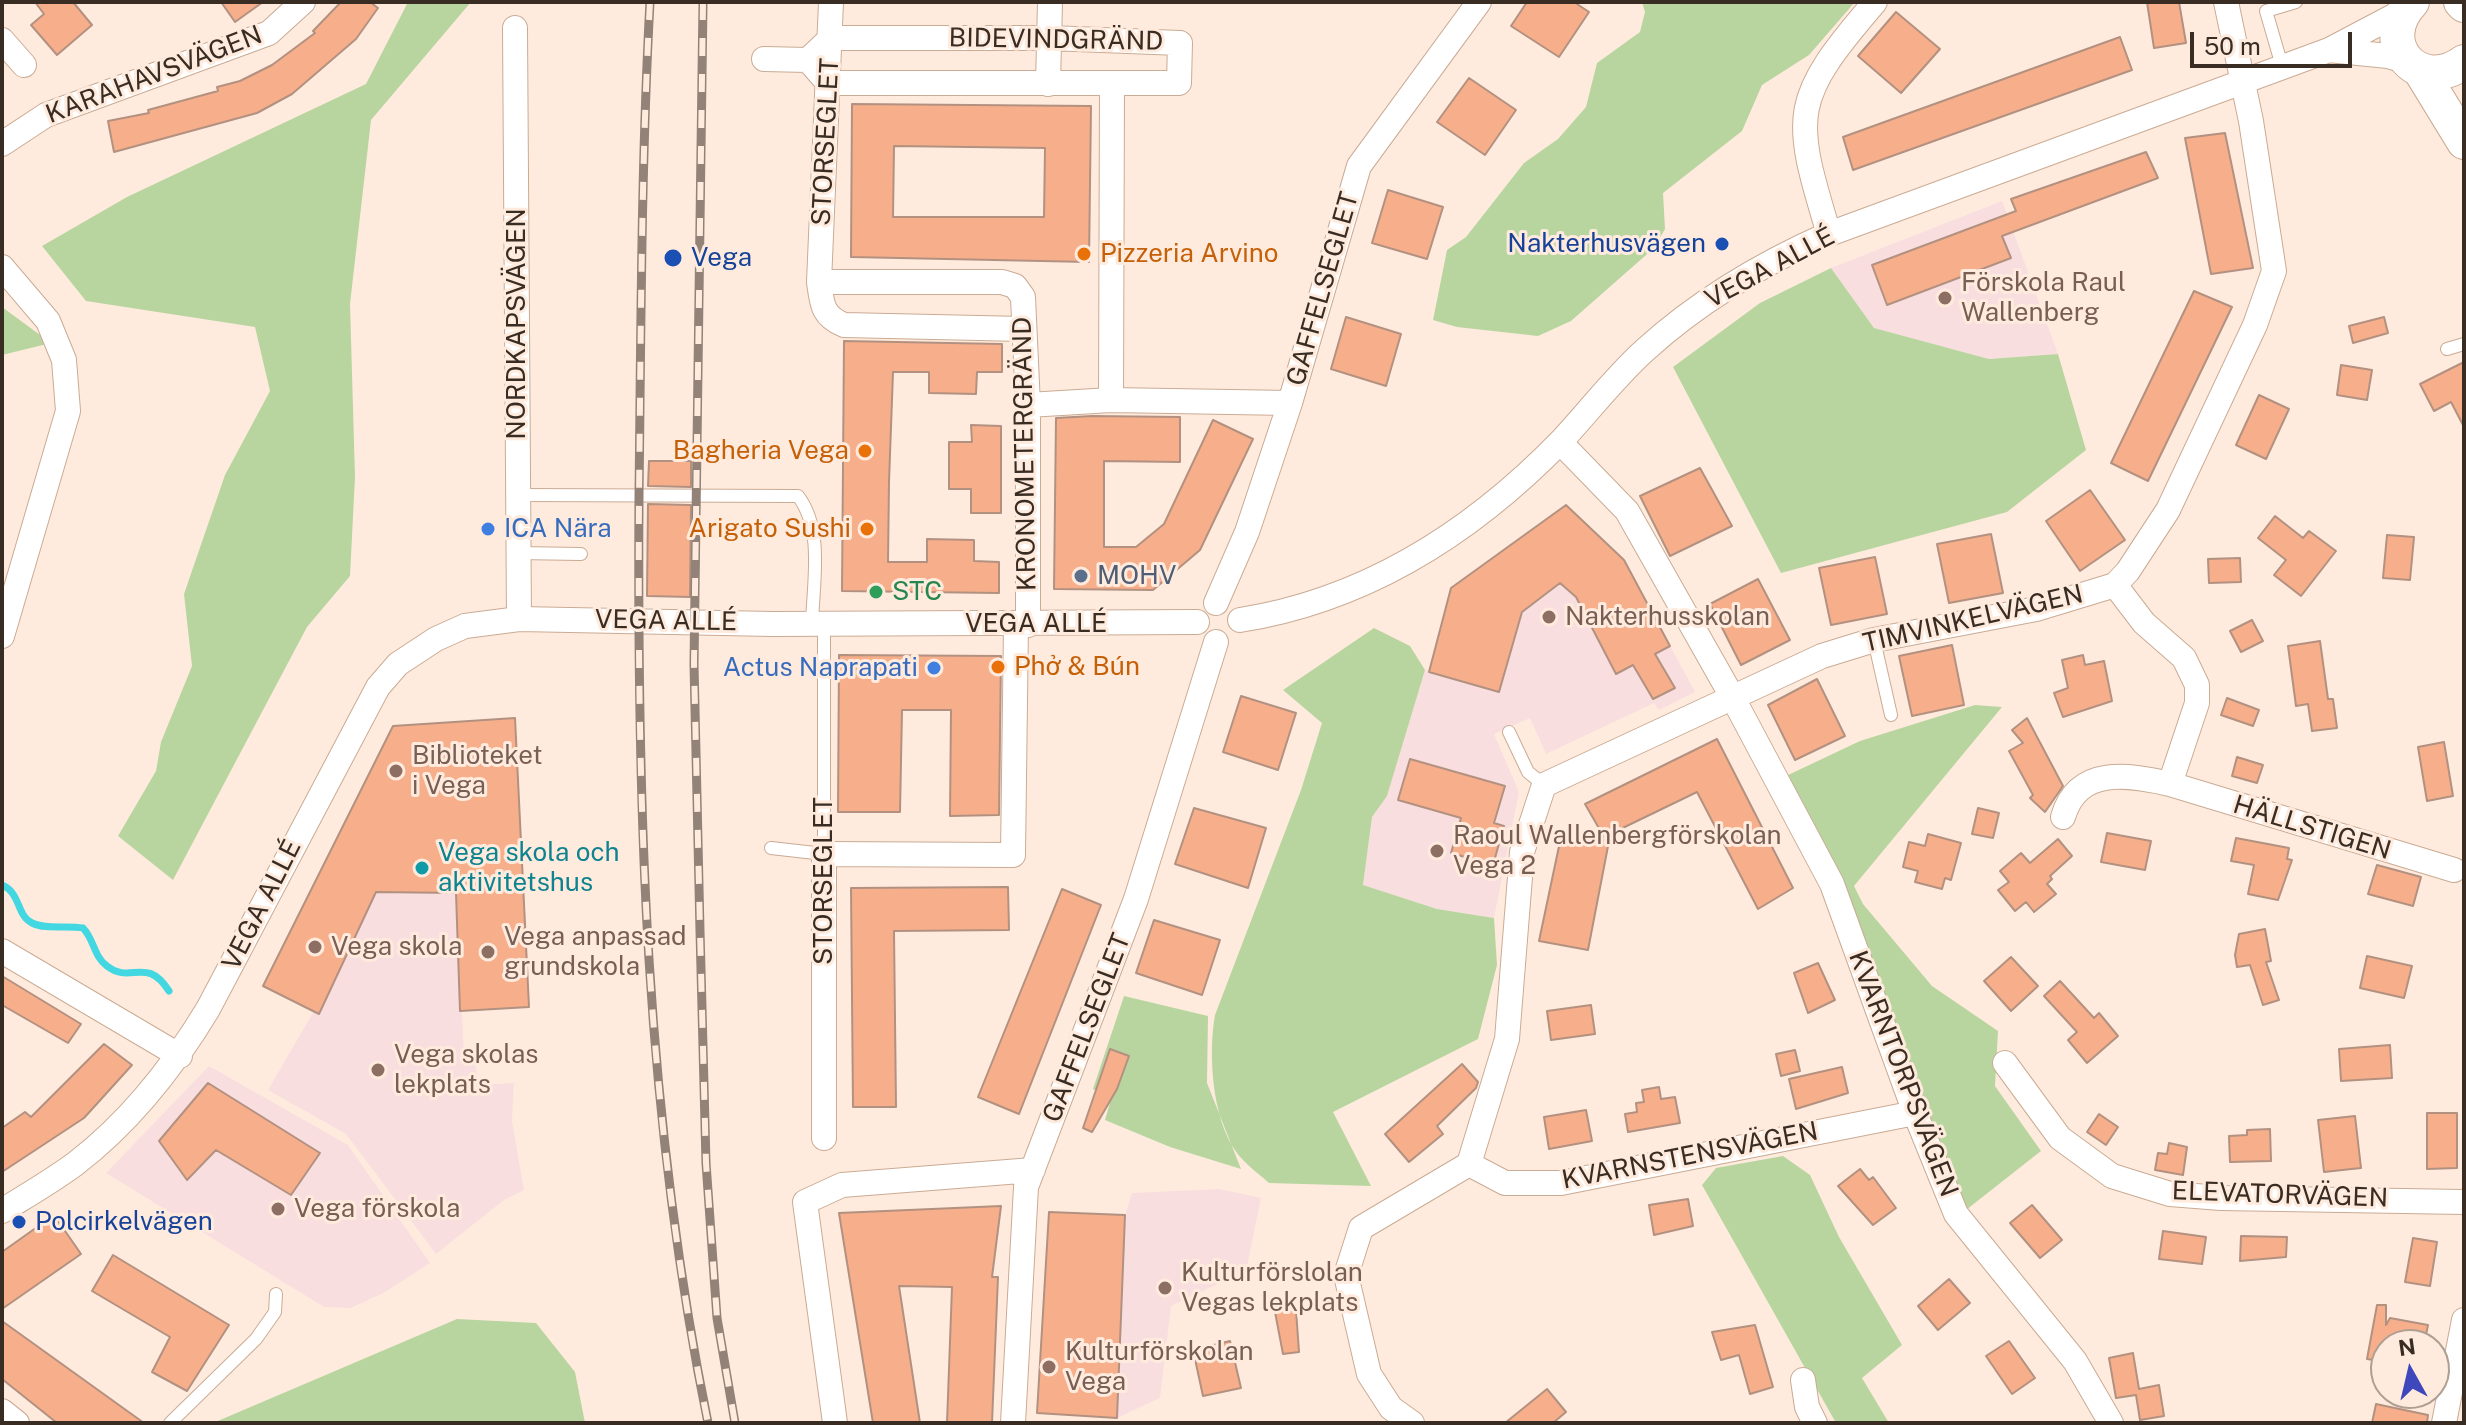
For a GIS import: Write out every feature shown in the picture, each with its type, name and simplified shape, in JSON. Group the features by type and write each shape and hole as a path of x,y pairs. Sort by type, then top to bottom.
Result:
{"street":[{"name":"KARAHAVSVÄGEN","path":"2,144 46,115 269,33 303,2"},
{"name":"STORSEGLET","path":"831,2 819,282 822,309 831,320 844,325 1023,329"},
{"path":"1048,84 1050,2"},
{"name":"GAFFELSEGLET","path":"1216,603 1247,532 1290,403 1359,166 1479,2"},
{"path":"1829,234 1802,135 1804,108 1828,60 1875,2"},
{"name":"TIMVINKELVÄGEN","path":"1544,785 1734,700 1822,656 1874,640 2036,609 2115,585 2168,510 2255,325 2274,271 2243,80 2226,2"},
{"path":"2407,7 2396,38 2464,142"},
{"name":"VEGA ALLÉ","path":"1240,620 1283,612 1407,563 1446,541 1560,442 1643,352 1735,280 1829,234 2329,50 2407,7"},
{"name":"NORDKAPSVÄGEN","path":"515,28 519,619"},
{"name":"BIDEVINDGRÄND","path":"828,83 1179,83 1180,43 1049,38 831,38"},
{"path":"764,59 808,60 831,38"},
{"path":"2,40 24,65"},
{"name":"VEGA ALLÉ","path":"2329,50 2388,56 2414,66"},
{"path":"808,60 828,83"},
{"path":"2414,66 2463,73"},
{"path":"1111,400 1112,84"},
{"path":"2,267 48,321 64,360 68,411 2,636"},
{"name":"KRONOMETERGRÄND","path":"819,282 1002,282 1015,286 1023,297 1028,405 1013,855 824,854"},
{"path":"1028,405 1111,400 1290,403"},
{"path":"1560,442 1627,511 1734,700"},
{"path":"2115,585 2144,623 2184,658 2197,685 2197,703 2170,784"},
{"path":"1216,603 1233,608 1240,620 1236,631 1216,642 1204,638 1197,622 1203,609 1216,603"},
{"name":"VEGA ALLÉ","path":"2,1211 76,1163 146,1097 180,1056 208,1009 378,687 398,664 436,639 465,626 519,619 818,624 1197,622"},
{"name":"GAFFELSEGLET","path":"1013,1423 1026,1187 1136,899 1216,642"},
{"name":"KVARNTORPSVÄGEN","path":"1734,700 1832,884 1915,1113 1956,1214 2075,1361 2111,1423"},
{"name":"HÄLLSTIGEN","path":"2063,817 2077,793 2113,774 2170,784 2454,870"},
{"path":"1412,1423 1391,1408 1369,1374 1346,1275 1361,1228 1469,1164 1507,1039 1522,852 1544,785"},
{"name":"STORSEGLET","path":"824,854 824,1138"},
{"path":"2,951 180,1056"},
{"name":"ELEVATORVÄGEN","path":"2005,1063 2060,1138 2112,1176 2170,1194 2221,1198 2464,1202"},
{"name":"KVARNSTENSVÄGEN","path":"1469,1164 1505,1183 1561,1183 1915,1113"},
{"path":"835,1423 805,1202 842,1185 1033,1170"},
{"path":"2444,1423 2464,1320"},
{"path":"1803,1380 1807,1407 1815,1423"},
{"path":"2,1411 17,1423"}],"lane":[{"path":"2282,66 2264,7 2296,2"},
{"path":"2447,349 2464,344"},
{"name":"STORSEGLET","path":"516,495 798,496 810,512 814,533 824,854"},
{"path":"518,553 581,554"},
{"path":"1874,640 1891,715"},
{"path":"1509,732 1528,772 1544,785"},
{"path":"771,848 824,854"},
{"path":"170,1423 256,1339 275,1312 276,1294"}],"shaded area":[{"name":"Förskola Raul Wallenberg","path":"2002,201 2058,354 1989,359 1874,328 1831,268"},
{"name":"Nakterhusskolan","path":"1566,505 1624,560 1695,692 1659,710 1654,703 1546,754 1530,718 1494,734 1519,792 1494,918 1437,909 1363,885 1372,817 1387,796 1425,670 1429,671 1495,557"},
{"name":"Vega skolas lekplats","path":"376,892 456,893 464,1056 475,1056 478,1085 514,1083 512,1121 524,1190 504,1200 436,1254 346,1134 268,1090 314,1011 319,1013"},
{"name":"Vega förskola","path":"209,1066 348,1145 430,1263 385,1292 351,1308 324,1307 106,1173"},
{"name":"Kulturförslolan Vegas lekplats","path":"1219,1189 1261,1198 1246,1271 1171,1306 1160,1398 1117,1418 1125,1215 1132,1193"}],"green space":[{"path":"408,2 471,2 371,120 350,304 355,477 350,576 307,627 173,880 118,836 156,771 161,742 192,666 184,594 225,475 270,391 255,327 86,301 42,246 127,197 366,84"},
{"path":"1642,2 1855,2 1809,55 1762,85 1742,131 1663,193 1665,229 1654,248 1571,321 1538,336 1457,327 1433,320 1447,250 1466,237 1524,163 1558,139 1586,107 1597,63 1640,32 1645,12"},
{"path":"1831,268 1874,328 1989,359 2058,354 2086,450 2007,512 1781,573 1673,367 1760,303"},
{"path":"2,307 51,343 2,355"},
{"path":"1374,628 1410,646 1425,670 1387,796 1372,817 1363,885 1437,909 1494,918 1497,965 1478,1039 1333,1112 1371,1186 1269,1183 1237,1153 1222,1123 1212,1067 1215,1015 1301,790 1322,723 1283,690"},
{"path":"1975,705 2002,707 1854,886 1863,904 1932,986 1998,1031 1995,1086 2041,1151 1966,1210 1786,776 1860,741"},
{"path":"1124,996 1208,1016 1207,1083 1241,1169 1170,1147 1105,1120 1111,1099 1093,1089"},
{"path":"1783,1156 1810,1175 1839,1237 1902,1345 1862,1378 1889,1423 1836,1423 1702,1185 1716,1168"},
{"path":"457,1319 536,1323 575,1372 585,1423 213,1423"}],"building":[{"path":"35,2 73,2 92,25 57,55 31,25 44,14"},
{"path":"221,2 263,2 235,22"},
{"path":"341,2 370,2 378,8 356,39 292,94 257,113 114,152 108,121 149,113 148,110 218,91 217,87 240,81 272,65 315,33 313,31"},
{"path":"1527,2 1574,2 1589,12 1559,57 1511,26"},
{"path":"2147,2 2179,2 2186,43 2154,48"},
{"path":"1896,12 1940,49 1901,93 1858,56"},
{"path":"2120,37 2132,70 1853,170 1843,137"},
{"path":"1469,78 1516,110 1485,155 1437,122"},
{"path":"852,104 1091,106 1089,262 851,257","holes":["894,146 1045,148 1044,217 893,217"]},
{"path":"2225,133 2253,268 2211,274 2185,138"},
{"path":"2146,152 2158,178 2002,236 2011,258 1887,305 1872,265 2016,211 2011,199"},
{"path":"1388,190 1443,207 1427,259 1372,243"},
{"path":"2194,291 2232,307 2148,481 2111,463"},
{"path":"1346,317 1401,334 1386,386 1331,369"},
{"path":"2384,317 2388,333 2353,343 2349,326"},
{"path":"844,341 1002,344 1002,372 977,372 976,394 929,393 929,372 893,372 888,562 927,562 927,539 974,540 974,561 999,562 999,593 842,591"},
{"path":"2464,362 2464,427 2451,402 2434,411 2420,384"},
{"path":"2341,365 2372,370 2367,400 2337,395"},
{"path":"2259,395 2289,409 2266,459 2236,445"},
{"path":"1180,417 1180,462 1104,461 1104,547 1136,547 1164,524 1213,420 1253,439 1200,550 1153,590 1054,589 1056,418"},
{"path":"971,425 1001,426 1001,513 971,513 971,489 949,489 949,442 972,442"},
{"path":"649,461 691,461 691,487 648,486"},
{"path":"1700,468 1732,526 1670,556 1640,496"},
{"path":"2090,490 2125,540 2080,571 2046,521"},
{"path":"648,504 691,505 690,597 647,596"},
{"path":"1566,505 1624,560 1670,646 1655,654 1675,688 1653,699 1633,665 1616,674 1576,597 1560,583 1522,612 1499,692 1429,672 1451,588"},
{"path":"2275,516 2303,538 2309,531 2336,551 2301,596 2274,575 2286,560 2258,538"},
{"path":"1991,534 2003,593 1949,603 1937,544"},
{"path":"2387,535 2414,537 2410,580 2383,578"},
{"path":"1875,557 1887,614 1831,625 1819,568"},
{"path":"2240,558 2241,582 2209,583 2208,559"},
{"path":"1758,579 1790,640 1741,665 1710,604"},
{"path":"2252,620 2263,641 2241,652 2230,631"},
{"path":"2320,641 2328,699 2333,699 2337,728 2312,731 2308,704 2296,706 2288,646"},
{"path":"1952,645 1964,705 1912,716 1899,656"},
{"path":"839,655 1001,656 999,815 950,816 951,710 902,710 900,812 838,812"},
{"path":"2083,655 2085,665 2104,661 2112,701 2063,717 2054,693 2068,688 2062,660"},
{"path":"1817,679 1845,736 1795,760 1768,705"},
{"path":"1241,696 1296,713 1278,770 1223,752"},
{"path":"2227,698 2259,710 2253,726 2221,715"},
{"name":"Vega skola och aktivitetshus","path":"515,718 529,1007 460,1011 456,893 376,892 319,1014 263,986 393,726"},
{"path":"2027,718 2063,786 2045,812 2030,798 2033,795 2009,751 2023,743 2012,730"},
{"path":"1717,739 1793,888 1758,909 1697,792 1604,837 1585,804"},
{"path":"2444,742 2453,796 2427,801 2418,747"},
{"path":"2237,757 2263,765 2257,783 2232,776"},
{"path":"1410,759 1505,786 1494,823 1504,826 1493,865 1451,853 1461,818 1398,800"},
{"path":"1194,808 1266,828 1248,888 1175,864"},
{"path":"1978,808 1999,813 1993,838 1972,834"},
{"path":"1562,832 1609,841 1588,950 1539,941"},
{"path":"2107,833 2151,841 2145,870 2101,862"},
{"path":"1928,834 1961,843 1951,880 1945,878 1942,889 1915,882 1918,871 1903,867 1909,842 1925,846"},
{"path":"2236,838 2289,848 2287,859 2292,860 2278,900 2248,894 2254,865 2231,861"},
{"path":"2058,839 2072,856 2050,876 2052,879 2047,884 2056,894 2034,912 2026,902 2015,911 1998,890 2009,882 2000,871 2021,853 2030,863"},
{"path":"2377,865 2421,877 2413,906 2368,894"},
{"path":"1008,887 1009,930 894,931 896,1107 853,1107 851,888"},
{"path":"1062,889 1101,905 1019,1114 978,1097"},
{"path":"1154,920 1220,940 1202,995 1136,973"},
{"path":"2265,929 2271,961 2266,962 2279,1000 2263,1005 2250,965 2237,967 2235,955 2239,934"},
{"path":"2367,956 2412,966 2404,998 2360,988"},
{"path":"2011,957 2038,986 2011,1011 1984,981"},
{"path":"1818,963 1835,1000 1808,1013 1794,973"},
{"path":"2,976 81,1024 68,1043 2,1005"},
{"path":"2060,981 2094,1018 2099,1013 2118,1036 2087,1063 2068,1040 2077,1032 2044,996"},
{"path":"1591,1005 1595,1034 1551,1040 1547,1011"},
{"path":"104,1044 132,1065 84,1118 2,1172 2,1128 25,1112 31,1117"},
{"path":"2390,1045 2392,1078 2341,1081 2339,1049"},
{"path":"1110,1049 1129,1056 1117,1089 1092,1132 1083,1128"},
{"path":"1795,1050 1800,1071 1781,1076 1776,1054"},
{"path":"1462,1064 1478,1082 1476,1088 1437,1126 1443,1134 1409,1162 1385,1134"},
{"path":"1842,1067 1848,1093 1796,1109 1789,1079"},
{"path":"208,1083 320,1153 291,1195 216,1150 187,1180 159,1141"},
{"path":"1659,1087 1661,1099 1675,1097 1680,1123 1628,1132 1625,1114 1637,1112 1636,1103 1644,1102 1642,1090"},
{"path":"1586,1110 1592,1141 1549,1149 1544,1117"},
{"path":"2427,1113 2457,1113 2457,1168 2427,1169"},
{"path":"2099,1114 2118,1127 2106,1145 2087,1132"},
{"path":"2355,1116 2361,1168 2324,1172 2318,1120"},
{"path":"2270,1129 2271,1161 2230,1162 2229,1136 2247,1135 2247,1130"},
{"path":"2169,1143 2187,1147 2183,1175 2155,1170 2158,1153 2167,1154"},
{"path":"1860,1169 1869,1180 1873,1177 1896,1208 1873,1225 1838,1186"},
{"path":"1688,1199 1693,1226 1654,1235 1649,1205"},
{"path":"2032,1205 2062,1240 2040,1258 2010,1223"},
{"path":"1001,1206 992,1277 998,1277 992,1423 947,1423 952,1287 899,1286 920,1423 873,1423 839,1213"},
{"path":"1049,1212 1125,1215 1117,1418 1037,1413"},
{"path":"54,1215 81,1254 2,1309 2,1252"},
{"path":"2163,1231 2206,1237 2202,1264 2159,1259"},
{"path":"2241,1236 2287,1237 2286,1257 2240,1261"},
{"path":"2413,1238 2437,1242 2430,1286 2405,1282"},
{"path":"113,1255 229,1325 187,1391 152,1372 170,1337 92,1291"},
{"path":"1949,1279 1970,1303 1938,1330 1918,1306"},
{"path":"2377,1305 2386,1305 2386,1325 2390,1318 2428,1325 2427,1329 2373,1329"},
{"path":"1296,1310 1299,1352 1283,1354 1275,1312"},
{"path":"2,1321 144,1423 57,1423 2,1379"},
{"path":"1755,1325 1773,1387 1750,1394 1739,1355 1721,1360 1712,1332"},
{"path":"1230,1341 1241,1388 1203,1396 1193,1350"},
{"path":"2009,1341 2035,1378 2012,1394 1986,1356"},
{"path":"2133,1353 2139,1389 2159,1385 2164,1416 2140,1420 2136,1395 2116,1398 2109,1358"},
{"path":"1547,1389 1566,1412 1553,1423 1505,1423"},
{"path":"2375,1409 2400,1409 2428,1415 2427,1423 2372,1423"}],"waterway":[{"path":"2,885 12,893 23,915 32,923 83,928 99,958 107,966 124,973 146,972 161,980 169,991"}],"railway":[{"path":"650,2 643,187 639,496 643,846 658,1077 670,1192 708,1423"},
{"path":"703,2 694,664 700,931 706,1163 717,1318 735,1423"}],"place":[{"name":"Nakterhusvägen","path":"1722,244"},
{"name":"Pizzeria Arvino","path":"1084,254"},
{"name":"Vega","path":"673,258"},
{"name":"Förskola Raul Wallenberg","path":"1945,298"},
{"name":"Bagheria Vega","path":"865,451"},
{"name":"ICA Nära","path":"488,529"},
{"name":"Arigato Sushi","path":"867,529"},
{"name":"MOHV","path":"1081,576"},
{"name":"STC","path":"876,592"},
{"name":"Nakterhusskolan","path":"1549,617"},
{"name":"Phở & Bún","path":"998,667"},
{"name":"Actus Naprapati","path":"934,668"},
{"name":"Biblioteket i Vega","path":"396,771"},
{"name":"Raoul Wallenbergförskolan Vega 2","path":"1437,851"},
{"name":"Vega skola och aktivitetshus","path":"422,868"},
{"name":"Vega skola","path":"315,947"},
{"name":"Vega anpassad grundskola","path":"488,952"},
{"name":"Vega skolas lekplats","path":"378,1070"},
{"name":"Vega förskola","path":"278,1209"},
{"name":"Polcirkelvägen","path":"19,1222"},
{"name":"Kulturförslolan Vegas lekplats","path":"1165,1288"},
{"name":"Kulturförskolan Vega","path":"1049,1367"}]}
